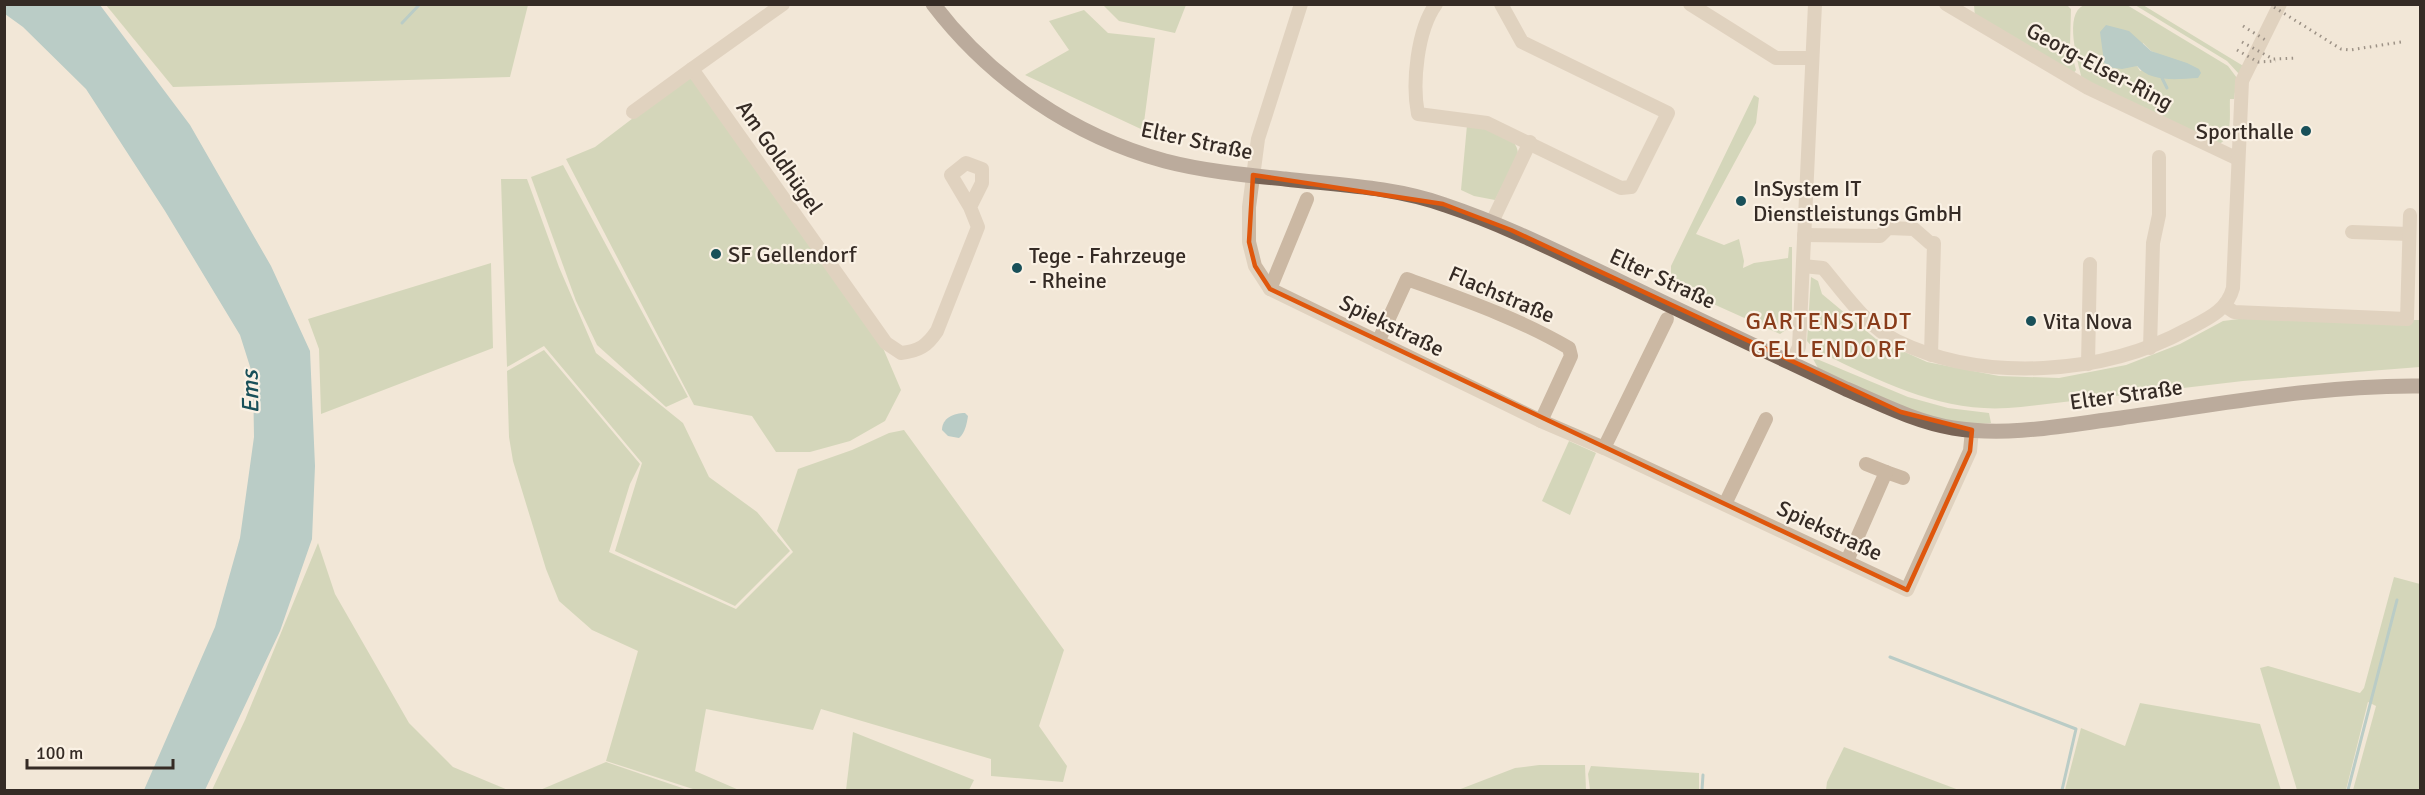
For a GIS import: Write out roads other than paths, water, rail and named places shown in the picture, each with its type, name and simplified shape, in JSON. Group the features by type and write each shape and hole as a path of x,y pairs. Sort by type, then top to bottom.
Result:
{"main road":[{"name":"Elter Straße","path":"933,4 957,34 995,71 1043,106 1083,129 1123,147 1165,161 1253,176 1400,194 1443,204 1492,222 1791,363 1918,418 1953,428 2036,429 2332,389 2388,385 2421,386"}],"street":[{"path":"633,112 783,4"},
{"path":"1270,289 1255,266 1249,242 1253,176 1258,139 1301,4"},
{"path":"1436,4 1419,48 1416,102 1418,114 1486,123 1530,142 1621,188 1631,187 1668,113 1522,42 1501,4"},
{"path":"1690,4 1776,58 1812,58"},
{"path":"1791,363 1799,347 1815,4"},
{"name":"Georg-Elser-Ring","path":"1946,4 2088,88 2238,159"},
{"path":"1803,266 1823,268 1873,325 1895,340 1931,355 2004,367 2046,368 2120,358 2150,348 2211,316 2225,306 2233,288 2242,81 2280,4"},
{"name":"Am Goldhügel","path":"692,69 886,343 901,353 916,352 928,345 937,331 978,227 970,207"},
{"path":"1492,222 1530,142"},
{"path":"2150,348 2153,243 2158,215 2159,157"},
{"path":"1270,289 1307,199"},
{"path":"2225,306 2234,312 2414,320 2410,215"},
{"path":"1804,235 1880,236 1888,228 1914,229 1930,243 1934,243 1931,355"},
{"path":"2352,232 2409,234"},
{"path":"2088,364 2091,264"},
{"name":"Flachstraße","path":"1378,342 1407,279 1467,300 1542,332 1569,348 1571,356 1541,421"},
{"name":"Spiekstraße","path":"1270,289 1541,421 1604,448 1907,590 1970,451 1972,430"},
{"path":"1604,448 1667,320"},
{"path":"1725,504 1766,419"},
{"path":"1866,464 1903,478"},
{"path":"1847,561 1886,472"}],"water":[{"path":"5,4 100,5 190,125 271,266 310,351 315,466 312,539 280,631 205,790 144,790 215,627 240,538 254,437 253,376 240,335 165,211 86,89 23,27 5,14"},
{"path":"2106,25 2129,31 2151,51 2187,63 2199,69 2201,73 2198,78 2165,79 2150,75 2137,66 2122,69 2107,67 2104,62 2100,32"},
{"path":"965,413 968,416 966,425 959,438 948,436 942,430 944,422 949,417"}],"waterway":[{"path":"402,23 420,4"},
{"path":"2162,78 2167,88"},
{"path":"2348,790 2397,600"},
{"path":"1890,657 2076,729 2062,790"},
{"path":"1702,790 1703,775"}],"railway":[{"path":"2269,4 2341,49 2350,50 2401,42"},
{"path":"2243,26 2267,41"},
{"path":"2242,42 2273,59 2297,58"},
{"path":"2237,50 2258,62 2276,61"}],"place":[{"name":"Sporthalle","path":"2306,131"},
{"name":"InSystem IT Dienstleistungs GmbH","path":"1741,201"},
{"name":"SF Gellendorf","path":"716,254"},
{"name":"Tege - Fahrzeuge - Rheine","path":"1017,268"},
{"name":"Vita Nova","path":"2031,321"}],"district":[{"name":"GARTENSTADT GELLENDORF","path":"1829,335"}],"water label":[{"name":"Ems","path":"250,392"}]}
